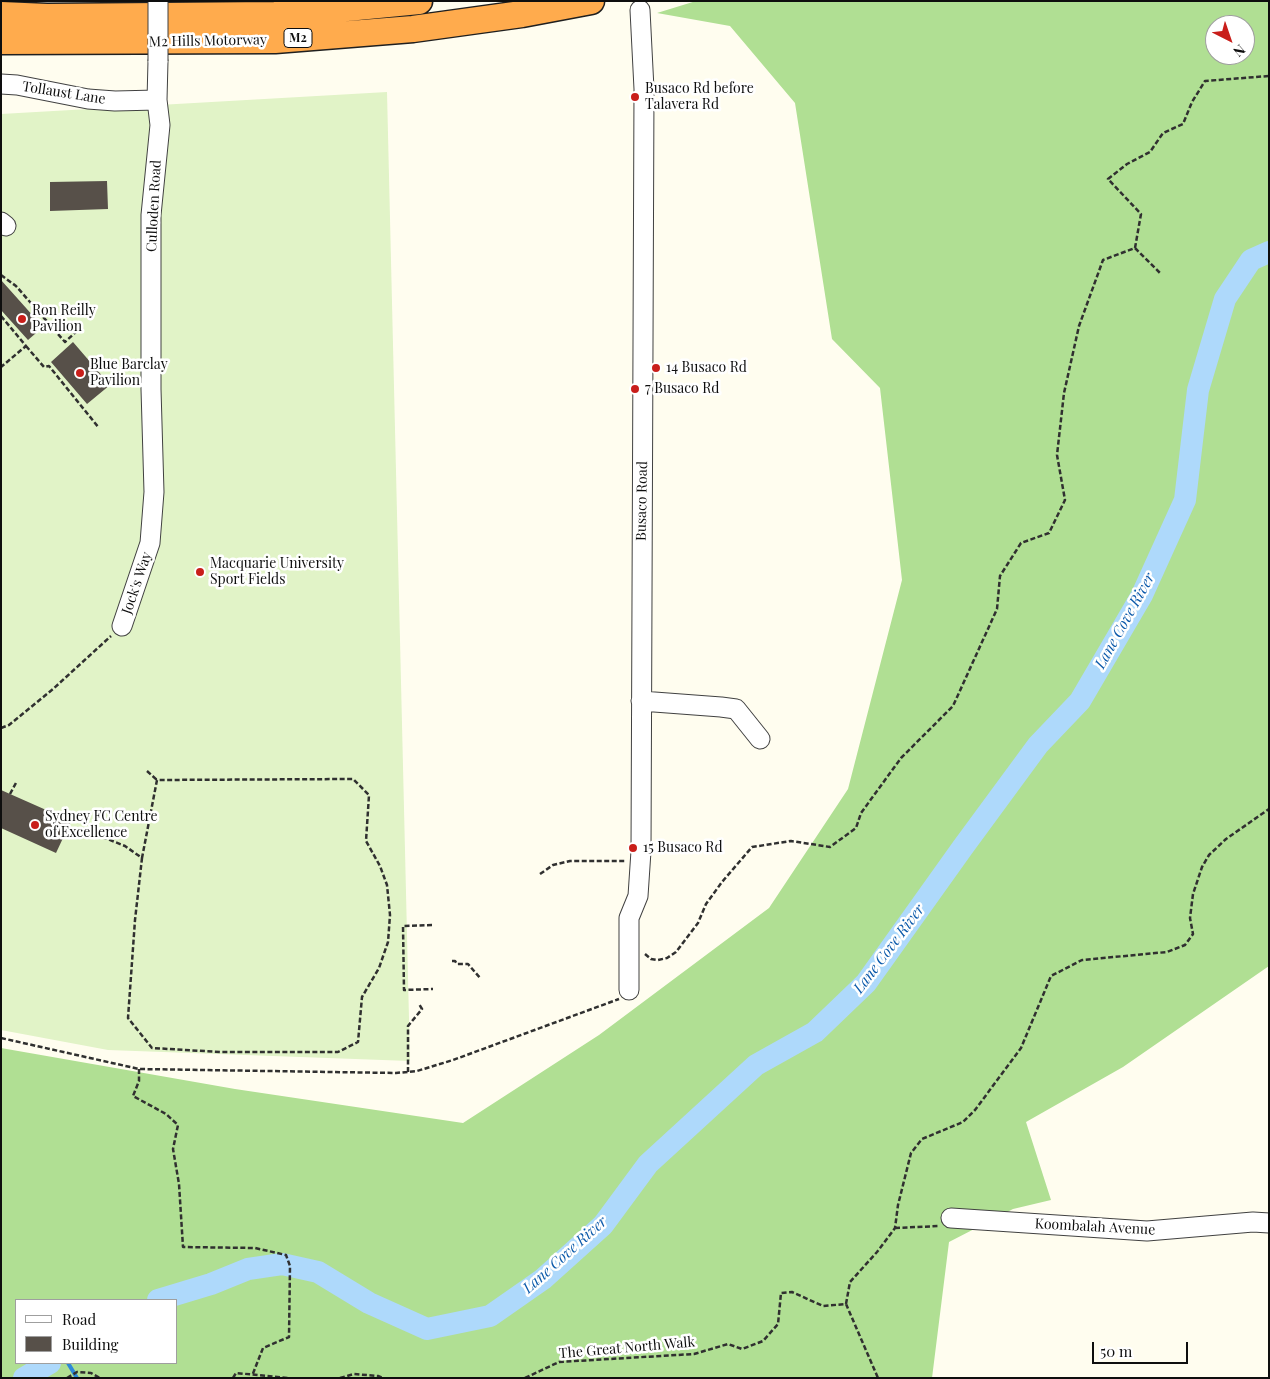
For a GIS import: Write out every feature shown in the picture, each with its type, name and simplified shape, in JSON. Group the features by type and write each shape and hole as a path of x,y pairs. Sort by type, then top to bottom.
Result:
{"highway":[{"name":"M2 Hills Motorway","path":"1,15 57,17 275,15 419,1"},
{"name":"M2 Hills Motorway","path":"1,41 276,40 413,29 522,14 591,1"}],"street":[{"name":"Culloden Road","path":"152,411 151,215 160,125 157,100 158,1"},
{"name":"Busaco Road","path":"629,990 629,918 638,896 641,851 644,75 640,10"},
{"name":"Tollaust Lane","path":"1,84 16,85 88,99 115,101 157,100"},
{"name":"Jock's Way","path":"122,626 150,543 154,492 152,411"},
{"path":"641,701 736,709 760,739"},
{"name":"Koombalah Avenue","path":"951,1218 1147,1231 1253,1222 1269,1223"}],"path":[{"path":"1135,248 1141,214 1108,179 1127,164 1150,152 1162,133 1183,124 1192,102 1206,81 1269,76"},
{"path":"1135,248 1160,273"},
{"path":"641,947 651,959 658,960 667,958 676,952 698,923 706,904 752,847 791,842 830,847 856,828 861,814 901,758 953,706 997,609 1000,576 1021,543 1049,533 1065,500 1057,455 1064,394 1079,326 1103,260 1135,248"},
{"path":"1,275 16,286 65,342 78,330"},
{"path":"50,325 63,313"},
{"path":"1,316 44,367 49,366 100,428"},
{"path":"1,367 26,346"},
{"name":"Jock's Way","path":"1,728 9,725 53,689 122,626"},
{"path":"147,771 157,780 353,779 369,795 366,841 380,866 387,885 390,915 388,942 380,968 362,997 358,1042 338,1052 220,1052 152,1048 128,1018 135,920 142,858 157,780"},
{"path":"10,794 17,781"},
{"path":"878,1378 846,1304 850,1282 877,1252 895,1228 898,1205 911,1153 922,1138 963,1122 975,1110 1021,1048 1051,976 1082,960 1167,952 1185,945 1194,934 1190,918 1193,894 1202,867 1209,855 1226,839 1269,809"},
{"path":"66,831 85,830 125,846 142,858"},
{"path":"540,874 553,865 570,862 630,861"},
{"path":"432,925 403,926 404,990 433,989"},
{"path":"452,961 455,961 457,964 468,964 481,979"},
{"path":"1,1038 139,1069 396,1073 408,1072 453,1060 626,997 629,990"},
{"path":"408,1072 408,1026 422,1009 419,1004"},
{"path":"139,1069 139,1081 133,1096 166,1114 178,1125 173,1149 179,1184 183,1248 255,1248 286,1255 290,1266 289,1336 262,1348 252,1376"},
{"path":"895,1228 938,1226 951,1218"},
{"name":"The Great North Walk","path":"525,1378 560,1362 694,1354 728,1344 742,1349 763,1341 778,1324 781,1293 792,1292 823,1306 846,1304"},
{"path":"67,1378 77,1372 91,1373 100,1378"},
{"path":"233,1378 236,1373 288,1378"},
{"path":"340,1378 354,1374 383,1378"}],"green space":[{"path":"696,1 1269,1 1269,966 1123,1067 1026,1122 1051,1200 1013,1209 949,1242 932,1378 1,1378 1,1048 235,1089 463,1123 599,1035 769,908 848,789 902,580 880,388 832,339 795,103 730,26 657,13"},
{"name":"Macquarie University Sport Fields","path":"387,92 410,1061 108,1050 1,1030 1,114"}],"building":[{"path":"107,181 108,209 50,211 50,182"},
{"name":"Ron Reilly Pavilion","path":"1,280 43,327 28,340 1,310"},
{"name":"Blue Barclay Pavilion","path":"73,342 110,385 87,404 51,362"},
{"name":"Sydney FC Centre of Excellence","path":"1,790 71,821 56,853 1,828"}],"waterway":[{"name":"Lane Cove River","path":"161,1299 211,1284 248,1269 282,1264 318,1272 369,1303 427,1329 490,1316 543,1279 603,1225 648,1164 756,1065 815,1032 866,983 1038,745 1080,701 1142,595 1185,500 1198,390 1225,299 1251,260 1269,252"},
{"name":"Lane Cove River","path":"24,1378 48,1364"},
{"path":"69,1364 77,1378"}],"place":[{"name":"Busaco Rd before Talavera Rd","path":"635,97"},
{"name":"Ron Reilly Pavilion","path":"22,319"},
{"name":"14 Busaco Rd","path":"656,368"},
{"name":"Blue Barclay Pavilion","path":"80,373"},
{"name":"7 Busaco Rd","path":"635,389"},
{"name":"Macquarie University Sport Fields","path":"200,572"},
{"name":"Sydney FC Centre of Excellence","path":"35,825"},
{"name":"15 Busaco Rd","path":"633,848"}]}
